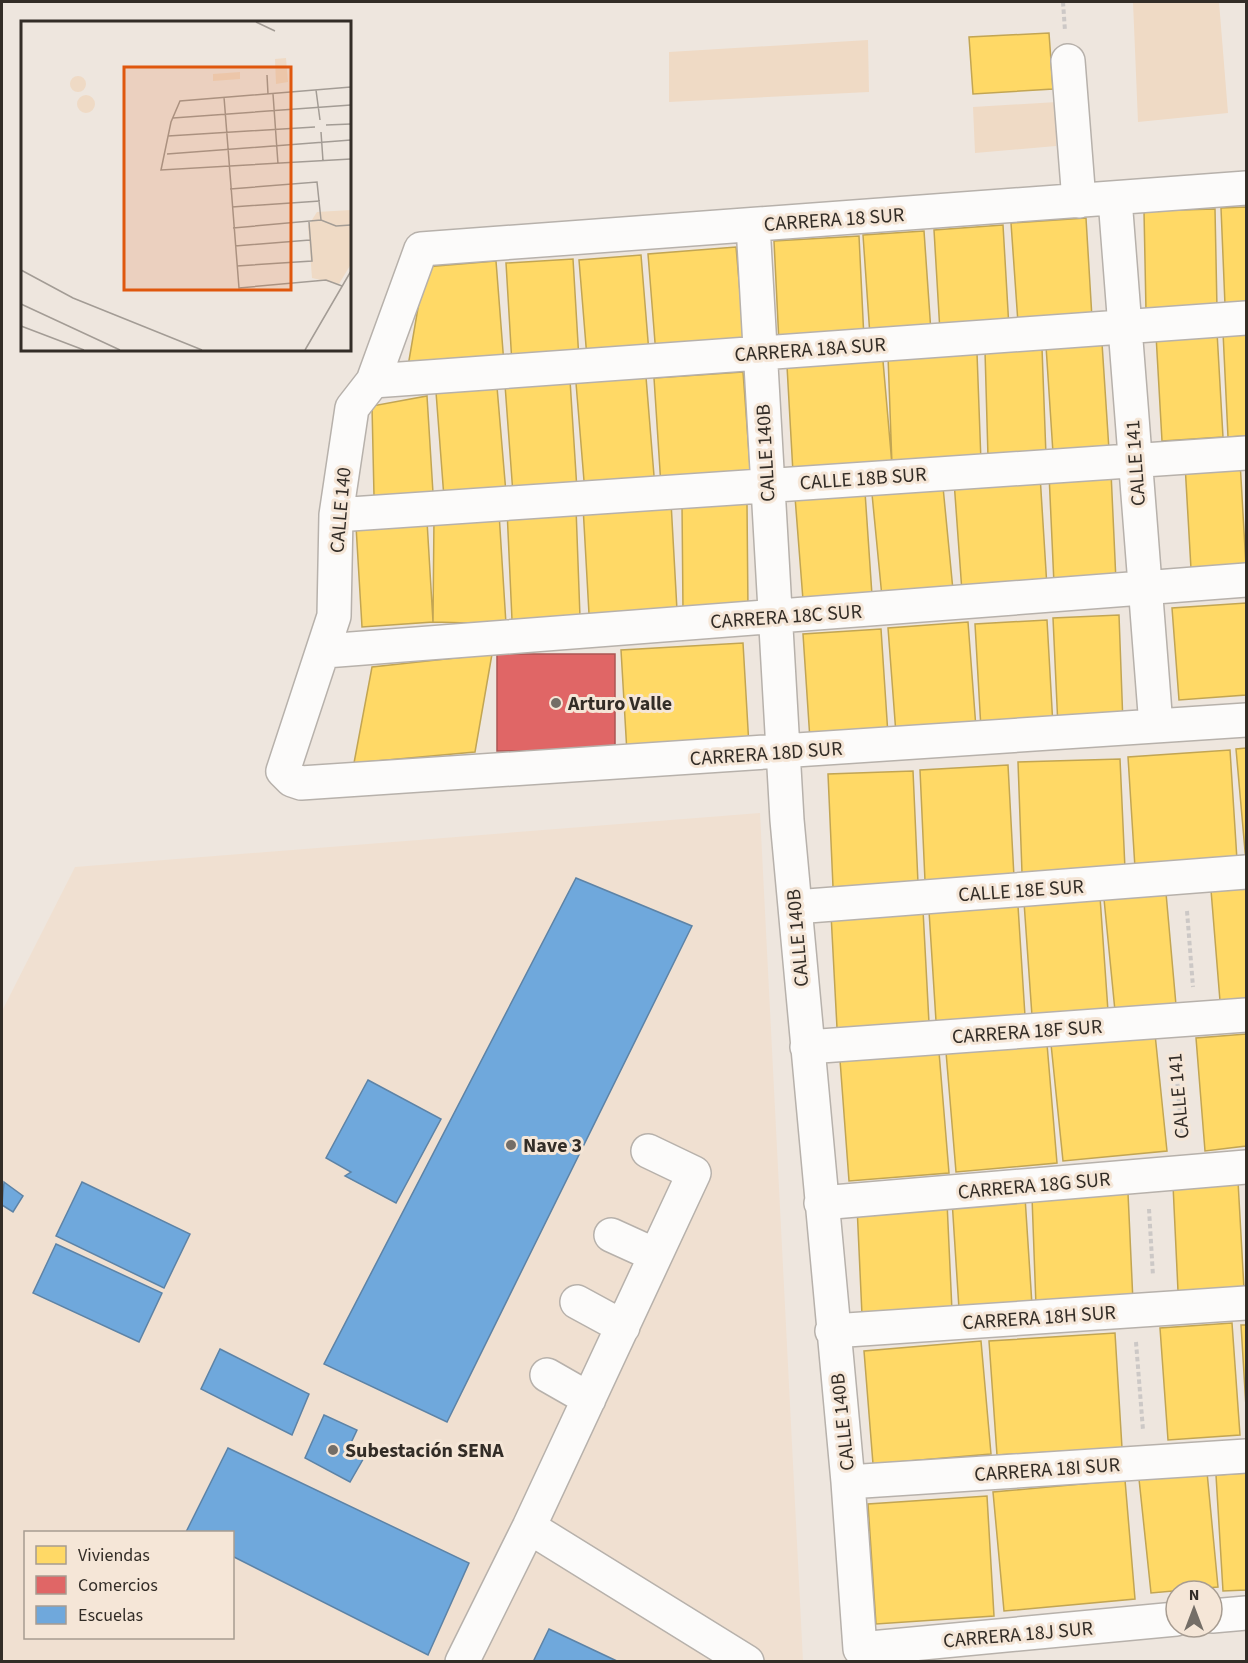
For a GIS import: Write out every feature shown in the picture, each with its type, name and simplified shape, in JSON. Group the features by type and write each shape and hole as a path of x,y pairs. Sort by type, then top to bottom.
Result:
{"street":[{"path":"1068,61 1079,201"},
{"name":"CARRERA 18 SUR","path":"421,249 1246,188"},
{"name":"CALLE 141","path":"1115,199 1156,726"},
{"name":"CALLE 140B","path":"753,225 783,752 820,1203 848,1482 860,1649"},
{"name":"CALLE 140","path":"287,777 283,771 284,764 325,651 334,616 336,515 352,408 373,381 421,249"},
{"name":"CARRERA 18A SUR","path":"373,381 1246,318"},
{"name":"CALLE 18B SUR","path":"336,515 1246,453"},
{"name":"CARRERA 18C SUR","path":"325,651 1246,580"},
{"name":"CARRERA 18D SUR","path":"287,777 301,783 1246,720"},
{"name":"CALLE 18E SUR","path":"795,907 1246,872"},
{"name":"CARRERA 18F SUR","path":"807,1047 1246,1015"},
{"path":"462,1662 529,1527 694,1173 648,1151"},
{"name":"CARRERA 18G SUR","path":"820,1203 1246,1167"},
{"path":"611,1235 655,1255"},
{"path":"577,1302 623,1327"},
{"name":"CARRERA 18H SUR","path":"832,1331 1246,1303"},
{"path":"547,1375 589,1399"},
{"name":"CARRERA 18I SUR","path":"848,1482 1246,1456"},
{"path":"529,1527 747,1662"},
{"path":"1224,1615 1246,1613"},
{"name":"CARRERA 18J SUR","path":"860,1649 1164,1620"}],"path":[{"name":"CALLE 141","path":"1184,877 1185,1172"},
{"path":"1145,1462 1144,1310 1147,1175"}],"shaded area":[{"path":"1133,2 1219,2 1228,113 1138,122"},
{"path":"868,40 869,92 669,102 669,52"},
{"path":"1057,102 1056,146 975,153 973,107"},
{"path":"760,813 803,1661 2,1661 2,1011 75,867"}],"building: Viviendas":[{"path":"1049,33 1053,89 973,94 969,37"},
{"path":"1246,207 1246,304 1225,305 1221,208"},
{"path":"1215,209 1217,309 1146,311 1144,211"},
{"path":"1086,218 1092,318 1018,323 1011,223"},
{"path":"1003,225 1009,328 940,332 934,230"},
{"path":"924,231 931,332 870,336 863,235"},
{"path":"859,236 864,339 779,343 774,241"},
{"path":"736,247 745,348 656,355 648,254"},
{"path":"641,255 649,353 587,358 579,260"},
{"path":"573,259 579,360 512,364 506,263"},
{"path":"496,261 504,364 407,372 425,267"},
{"path":"1246,331 1246,436 1228,437 1223,332"},
{"path":"1217,332 1223,437 1162,441 1156,335"},
{"path":"1102,343 1109,450 1053,453 1046,346"},
{"path":"1042,348 1046,456 988,457 985,351"},
{"path":"977,353 981,462 892,465 888,356"},
{"path":"883,361 892,465 793,473 787,366"},
{"path":"743,372 751,480 661,486 654,378"},
{"path":"646,377 655,488 585,493 576,383"},
{"path":"570,380 577,490 513,494 505,385"},
{"path":"497,387 506,493 444,498 436,392"},
{"path":"427,396 433,493 374,496 372,406"},
{"path":"1240,461 1246,566 1191,569 1185,464"},
{"path":"1111,472 1116,581 1054,584 1049,474"},
{"path":"1040,475 1047,587 962,592 954,481"},
{"path":"943,487 953,590 882,597 872,494"},
{"path":"865,492 872,595 803,600 795,497"},
{"path":"671,502 677,610 589,614 583,506"},
{"path":"682,504 747,504 748,610 683,611"},
{"path":"576,508 580,617 512,620 507,510"},
{"path":"499,513 506,624 433,622 434,517"},
{"path":"427,521 433,622 362,627 356,526"},
{"path":"1246,603 1246,695 1179,700 1172,608"},
{"path":"1119,615 1123,724 1058,727 1053,618"},
{"path":"1047,620 1053,726 981,729 975,624"},
{"path":"968,622 976,728 896,734 888,628"},
{"path":"881,629 888,735 810,740 803,634"},
{"path":"743,643 749,746 627,753 621,650"},
{"path":"492,654 475,752 354,763 372,667"},
{"path":"1246,748 1246,862 1236,749"},
{"path":"1230,750 1237,860 1135,868 1128,757"},
{"path":"1120,759 1125,869 1022,873 1018,762"},
{"path":"1008,765 1014,877 925,881 920,770"},
{"path":"913,771 918,883 833,887 828,774"},
{"path":"1246,888 1246,999 1220,1001 1211,890"},
{"path":"1166,893 1176,1005 1115,1011 1104,899"},
{"path":"1100,897 1108,1011 1032,1016 1024,902"},
{"path":"1018,906 1025,1016 936,1021 929,911"},
{"path":"923,910 929,1023 837,1028 831,914"},
{"path":"1155,1034 1167,1151 1063,1161 1051,1044"},
{"path":"1246,1034 1246,1146 1205,1151 1196,1038"},
{"path":"1047,1044 1057,1163 956,1172 946,1052"},
{"path":"939,1052 949,1173 849,1181 840,1060"},
{"path":"1238,1181 1244,1289 1178,1291 1173,1185"},
{"path":"1128,1193 1133,1302 1036,1306 1032,1197"},
{"path":"1025,1197 1032,1305 959,1309 952,1200"},
{"path":"947,1202 952,1311 862,1315 857,1206"},
{"path":"1232,1323 1240,1435 1168,1440 1160,1328"},
{"path":"1241,1325 1246,1325 1246,1407"},
{"path":"1115,1333 1122,1448 997,1455 989,1341"},
{"path":"981,1341 991,1454 873,1464 864,1351"},
{"path":"1207,1472 1217,1579 1164,1579 1164,1592 1151,1593 1139,1479"},
{"path":"1246,1473 1246,1590 1224,1591 1216,1475"},
{"path":"1125,1480 1135,1599 1004,1611 993,1492"},
{"path":"987,1496 994,1616 876,1624 868,1504"}],"building: Comercios":[{"name":"Arturo Valle","path":"497,654 615,654 615,751 497,751"}],"building: Escuelas":[{"name":"Nave 3","path":"576,878 692,926 447,1422 324,1364"},
{"path":"368,1080 441,1119 396,1203 345,1176 351,1172 326,1158"},
{"path":"4,1182 23,1196 13,1212 2,1205"},
{"path":"82,1182 190,1234 164,1288 56,1236"},
{"path":"56,1244 162,1293 139,1342 33,1293"},
{"path":"220,1349 309,1394 292,1435 201,1389"},
{"name":"Subestación SENA","path":"324,1415 357,1430 349,1447 366,1454 350,1482 305,1458"},
{"path":"228,1448 469,1563 428,1655 234,1557 234,1531 186,1531"},
{"path":"549,1629 619,1662 533,1662"}],"place":[{"name":"Arturo Valle","path":"556,703"},
{"name":"Nave 3","path":"511,1145"},
{"name":"Subestación SENA","path":"333,1450"}]}
